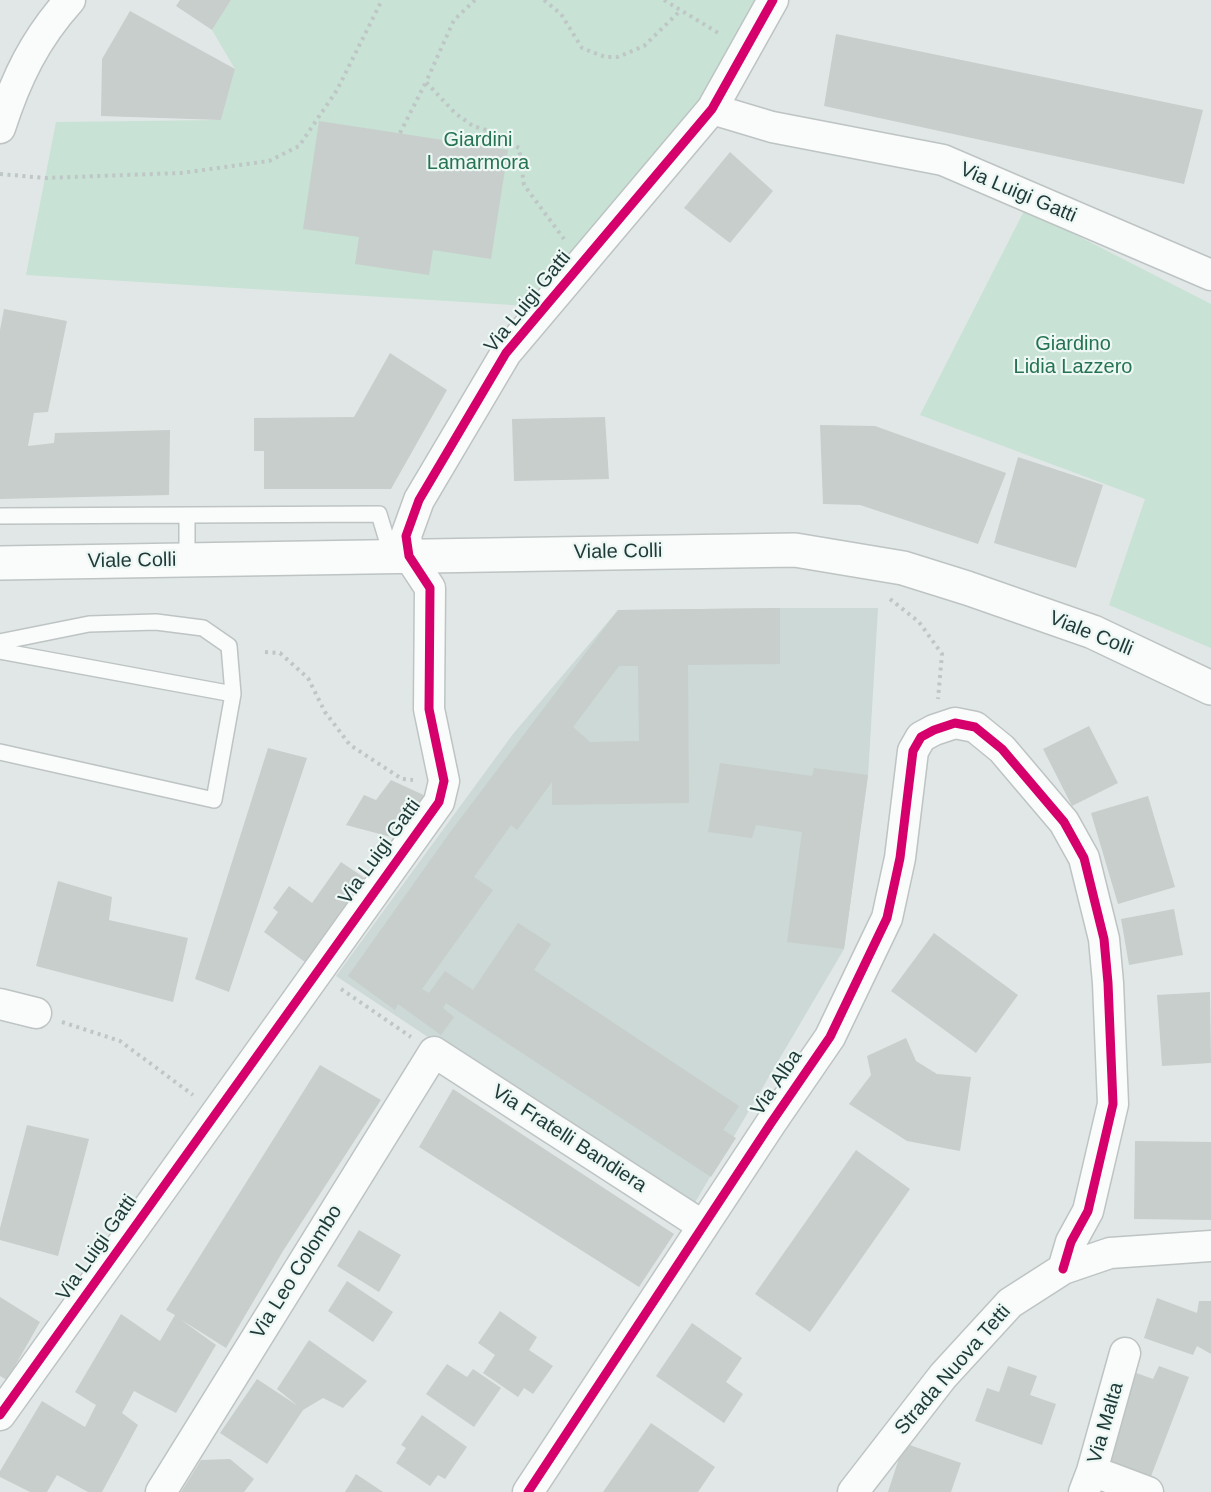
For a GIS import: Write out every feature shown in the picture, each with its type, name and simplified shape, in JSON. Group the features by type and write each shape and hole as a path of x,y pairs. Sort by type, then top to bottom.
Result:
{"street":[{"path":"0,128 11,94 45,30 70,0"},
{"name":"Via Luigi Gatti","path":"401,557 419,500 506,353 712,109 773,0"},
{"name":"Via Luigi Gatti","path":"712,109 772,127 944,160 1211,275"},
{"name":"Viale Colli","path":"0,563 795,549 903,568 967,588 1093,632 1211,688"},
{"path":"401,557 430,588 429,709 444,781"},
{"path":"934,730 955,723 975,727 1002,749 1064,822 1084,858 1104,939 1113,1104 1088,1211 1071,1242 1063,1269"},
{"name":"Via Alba","path":"528,1492 830,1037 887,918 900,858 914,751 921,737 934,730"},
{"name":"Via Luigi Gatti","path":"0,1415 439,802 444,781"},
{"path":"0,1004 36,1013"},
{"name":"Via Fratelli Bandiera","path":"434,1052 703,1226"},
{"name":"Via Leo Colombo","path":"161,1492 434,1052"},
{"name":"Strada Nuova Tetti","path":"853,1492 943,1376 1010,1303 1063,1269 1110,1253 1211,1246"},
{"name":"Via Malta","path":"1088,1482 1125,1353"},
{"path":"1088,1482 1148,1492"}],"lane":[{"path":"0,516 379,514 401,557"},
{"path":"187,516 187,561"},
{"path":"0,642 89,624 156,622 203,628 229,646 233,694 214,800 0,752"},
{"path":"0,651 233,694"}],"path":[{"path":"0,174 45,178 181,173 269,161 299,146 337,90 382,0"},
{"path":"400,133 454,20 475,0"},
{"path":"544,0 561,14 582,48 605,57 618,57 644,46 681,10"},
{"path":"664,0 745,50"},
{"path":"426,82 455,112 473,126 493,132 519,148 524,185 563,238 589,254"},
{"path":"887,597 920,622 942,654 934,730"},
{"path":"265,652 280,653 308,678 325,712 350,745 402,780 444,781"},
{"path":"317,972 434,1052"},
{"path":"36,1013 120,1041 217,1112"}],"shaded area":[{"path":"878,608 868,776 844,949 690,1211 336,976 513,734 618,610"}],"green space":[{"name":"Giardini Lamarmora","path":"231,0 773,0 712,109 545,307 26,275 56,122 221,120 235,69 212,30"},
{"name":"Giardino Lidia Lazzero","path":"1025,209 1211,304 1211,648 1109,605 1145,499 920,415"}],"building":[{"path":"180,0 231,0 212,30 176,6"},
{"path":"130,11 235,69 221,120 101,116 102,59"},
{"path":"836,34 1203,110 1184,184 824,106"},
{"path":"319,121 508,150 491,259 433,250 429,275 355,264 359,237 303,229"},
{"path":"730,152 773,191 730,243 684,208"},
{"path":"4,309 67,321 48,412 34,413 28,446 54,443 55,433 170,430 169,495 0,499 0,330"},
{"path":"390,353 447,390 391,489 264,489 264,451 254,451 254,418 354,417"},
{"path":"605,417 609,479 514,481 512,419"},
{"path":"820,425 875,426 1006,473 978,544 860,505 823,504"},
{"path":"1018,457 1103,485 1076,568 994,543"},
{"path":"780,608 780,664 688,665 689,803 552,805 552,782 517,830 511,825 474,877 493,890 422,989 429,993 445,971 473,990 518,923 551,944 534,970 739,1106 723,1130 736,1138 711,1177 446,1003 443,1008 454,1017 441,1035 398,1004 395,1010 348,976 451,831 618,610","holes":["619,666 638,666 639,741 590,742 573,727"]},
{"path":"1089,726 1118,783 1072,806 1043,749"},
{"path":"268,748 307,758 229,992 195,979"},
{"path":"720,763 812,776 814,768 868,775 844,949 787,942 802,832 756,825 752,838 708,832"},
{"path":"391,780 428,797 395,838 346,825 364,795 376,800"},
{"path":"1148,796 1175,887 1118,904 1091,813"},
{"path":"341,862 369,881 309,965 264,932 278,912 273,908 289,886 312,903"},
{"path":"58,881 112,897 109,920 188,938 173,1002 36,966"},
{"path":"1174,909 1183,955 1129,965 1121,919"},
{"path":"934,933 1018,995 976,1053 891,991"},
{"path":"1210,992 1211,1063 1162,1066 1157,995"},
{"path":"906,1038 916,1061 937,1074 971,1077 960,1151 907,1141 849,1104 871,1075 867,1056"},
{"path":"320,1065 381,1100 283,1251 226,1348 180,1319 216,1345 176,1413 134,1391 122,1413 138,1425 102,1492 88,1492 57,1475 47,1492 30,1492 0,1477 0,1471 42,1401 85,1427 96,1405 75,1392 121,1314 160,1341 175,1315 166,1310"},
{"path":"453,1089 674,1234 639,1287 419,1147"},
{"path":"27,1125 89,1139 58,1256 0,1240 0,1228"},
{"path":"1135,1141 1211,1142 1211,1220 1134,1219"},
{"path":"856,1150 910,1189 810,1332 755,1294"},
{"path":"359,1230 401,1255 379,1292 337,1266"},
{"path":"347,1281 393,1312 373,1342 328,1311"},
{"path":"0,1297 40,1322 7,1380 0,1376"},
{"path":"1157,1298 1197,1313 1199,1301 1211,1301 1211,1354 1197,1346 1193,1355 1144,1338"},
{"path":"500,1311 537,1337 529,1350 553,1366 533,1394 524,1388 518,1397 483,1373 495,1355 478,1343"},
{"path":"692,1323 742,1358 726,1382 743,1394 724,1423 656,1376"},
{"path":"309,1340 367,1381 343,1408 323,1398 303,1410 267,1464 220,1433 257,1379 298,1406 277,1389"},
{"path":"447,1364 467,1377 473,1369 501,1388 474,1427 426,1394"},
{"path":"1008,1366 1037,1376 1030,1395 1056,1404 1042,1445 975,1421 987,1388 999,1392"},
{"path":"1159,1366 1189,1377 1150,1479 1097,1459 1131,1371 1153,1379"},
{"path":"422,1415 467,1447 445,1479 438,1475 430,1486 396,1463 406,1448 401,1445"},
{"path":"651,1423 715,1467 698,1492 603,1492"},
{"path":"904,1443 961,1463 951,1492 888,1492"},
{"path":"230,1459 254,1479 244,1492 181,1492 201,1460"},
{"path":"356,1474 383,1492 345,1492"}],"cycle path":[{"path":"0,1415 439,802 444,781 429,709 430,588 409,556 406,536 419,500 506,353 712,109 773,0"},
{"path":"528,1492 830,1037 887,918 900,858 913,751 921,737 955,723 975,727 1002,749 1064,822 1084,858 1104,939 1113,1104 1088,1211 1071,1242 1063,1269"}]}
